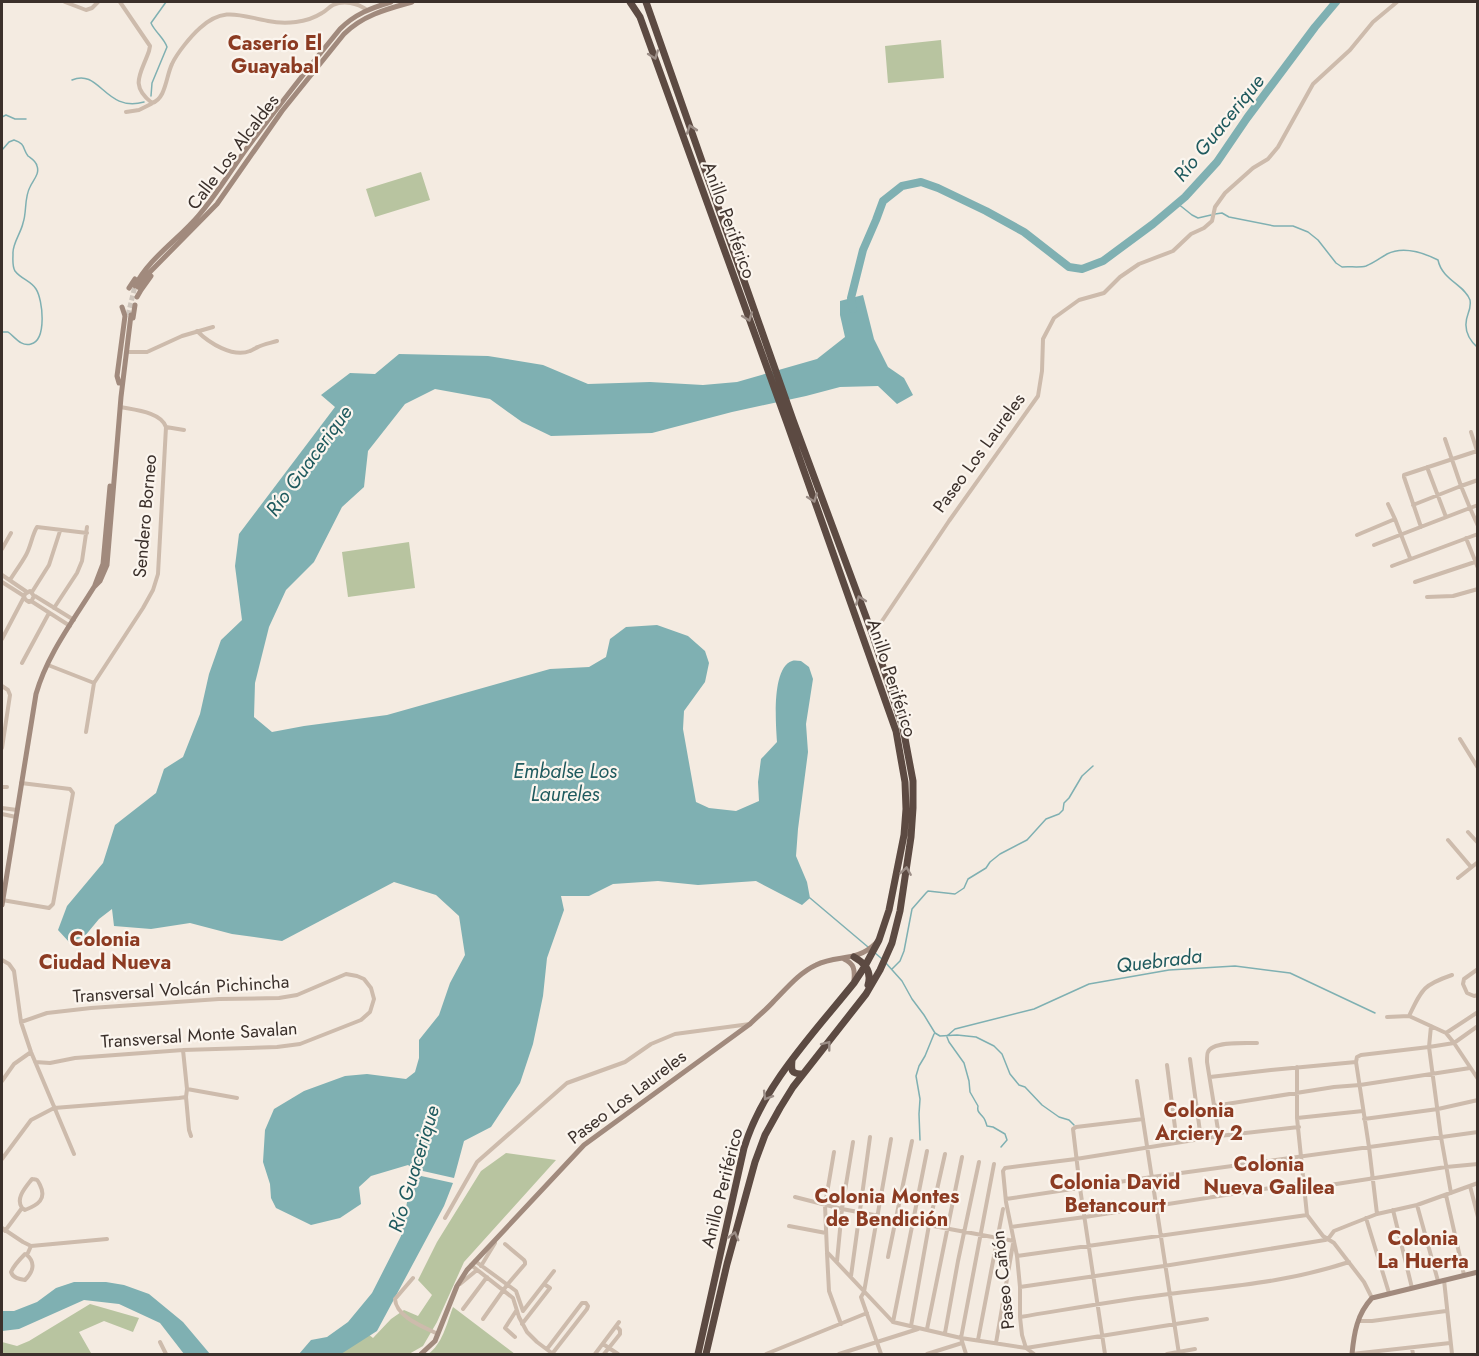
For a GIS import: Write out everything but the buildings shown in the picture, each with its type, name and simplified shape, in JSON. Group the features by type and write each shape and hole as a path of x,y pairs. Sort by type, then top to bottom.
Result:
{"highway":[{"name":"Anillo Periférico","path":"630,2 640,16 790,421 896,731 905,782 904,835 889,910 879,940 866,966 854,983 792,1060 766,1099 747,1136 698,1354"},
{"name":"Anillo Periférico","path":"646,2 762,344"},
{"name":"Anillo Periférico","path":"706,1354 727,1264 755,1162 773,1119 787,1096 866,994 880,970 892,943 900,911 911,837 913,781 903,728 872,633 790,421"},
{"path":"854,957 866,966 870,979 866,994"},
{"path":"792,1060 793,1073 803,1074"}],"main road":[{"name":"Calle Los Alcaldes","path":"391,2 367,10 348,20 282,102 198,217 139,271 134,287 216,204 282,111 352,25 370,15 412,2"},
{"path":"137,297 150,276 203,222 216,204"},
{"path":"121,397 126,379 135,305"},
{"path":"119,383 117,376 125,316 122,307"},
{"path":"2,902 36,694 46,664 94,587 103,564 119,383 130,315 108,558 104,573 94,587"},
{"name":"Paseo Los Laureles","path":"421,1354 432,1345 457,1286 473,1263 584,1145 750,1024 802,973 817,964 854,957 869,950 879,940"},
{"path":"843,958 853,964 854,983"},
{"path":"1355,1354 1354,1334 1362,1311 1372,1298 1478,1272"}],"street":[{"path":"65,2 86,10 98,2"},
{"path":"120,2 150,46 138,82 139,89 152,103"},
{"path":"126,112 139,110 158,100 172,64 181,51 199,28 219,15 240,14 284,23 307,20 339,3 354,2 367,10"},
{"name":"Paseo Los Laureles","path":"872,633 1038,396 1043,339 1054,318 1080,300 1104,293 1120,277 1139,264 1173,251 1191,234 1204,228 1212,220 1219,200 1253,168 1268,159 1278,147 1314,84 1350,50 1373,22 1397,2"},
{"path":"129,352 147,352 182,336 213,327"},
{"path":"197,331 214,345 237,352 248,352 277,341"},
{"path":"120,407 158,417 166,427 184,430"},
{"name":"Sendero Borneo","path":"94,683 143,608 153,590 158,574 166,427"},
{"path":"1421,527 1404,475 1477,453 1471,432"},
{"path":"1445,439 1478,526"},
{"path":"1427,467 1446,518"},
{"path":"1413,505 1478,480"},
{"path":"1388,504 1410,558"},
{"path":"1374,545 1478,505"},
{"path":"1357,535 1395,519"},
{"path":"10,580 26,555 37,527 87,533"},
{"path":"54,608 77,573 85,551 87,527"},
{"path":"2,639 49,565 60,530"},
{"path":"2,549 11,533"},
{"path":"1392,566 1478,534"},
{"path":"1466,538 1478,568"},
{"path":"1415,582 1476,561"},
{"path":"2,575 33,599 31,601"},
{"path":"2,582 74,620"},
{"path":"1427,597 1453,596 1478,589"},
{"path":"28,595 26,600 70,626"},
{"path":"22,663 49,613"},
{"path":"46,664 94,683 86,732"},
{"path":"2,686 10,692 2,748"},
{"path":"1460,739 1478,768"},
{"path":"2,902 49,908 53,904 73,793 70,789 21,783"},
{"path":"2,787 8,788"},
{"path":"2,808 16,813"},
{"path":"2,814 16,813"},
{"path":"1468,832 1478,843"},
{"path":"1448,840 1471,867"},
{"path":"1458,878 1478,862"},
{"path":"2,960 15,971 21,1022 35,1062 74,1154"},
{"path":"1478,969 1464,979 1463,984 1467,993 1478,995"},
{"name":"Transversal Volcán Pichincha","path":"21,1022 47,1013 91,1008 219,999 279,998 297,995 346,974 364,979 371,988"},
{"path":"1409,1016 1423,989 1452,975"},
{"name":"Transversal Monte Savalan","path":"35,1062 50,1063 75,1058 300,1044 361,1020 370,1012 374,999 371,988"},
{"path":"1446,1033 1478,1012"},
{"path":"1387,1017 1409,1016 1446,1033 1470,1068 1476,1072 1478,1079"},
{"path":"445,1218 477,1162 567,1083 624,1062 651,1044 675,1034 750,1024"},
{"path":"1431,1026 1429,1047 1432,1074 1448,1194 1464,1275"},
{"path":"1377,1214 1357,1057 1454,1043 1478,1026"},
{"path":"1219,1136 1207,1062 1208,1052 1212,1046 1218,1044 1257,1043"},
{"path":"183,1050 191,1136"},
{"path":"2,1081 14,1064 31,1052"},
{"path":"1190,1059 1201,1139"},
{"path":"1210,1077 1356,1062"},
{"path":"1167,1065 1177,1143"},
{"path":"1297,1067 1298,1118 1307,1215 1323,1236 1334,1243 1349,1262 1364,1282 1372,1298"},
{"path":"1214,1106 1470,1068"},
{"path":"1137,1081 1179,1354"},
{"path":"187,1089 237,1098"},
{"path":"2,1159 31,1120 54,1108 186,1097"},
{"path":"1364,1119 1438,1109 1478,1100"},
{"path":"1298,1118 1363,1111"},
{"path":"1105,1354 1076,1159 1074,1128 1143,1119"},
{"path":"1076,1159 1219,1136 1299,1127"},
{"path":"1006,1199 1478,1132"},
{"path":"851,1276 870,1137"},
{"path":"881,1354 861,1297 864,1292 891,1139"},
{"path":"888,1257 912,1141"},
{"path":"837,1261 842,1209 853,1142"},
{"path":"893,1322 927,1150"},
{"path":"834,1152 825,1205 826,1233 829,1291 841,1324"},
{"path":"911,1326 929,1225 945,1154"},
{"path":"927,1329 962,1157"},
{"name":"Paseo Cañón","path":"1034,1354 1026,1348 1022,1335 1017,1256 1003,1171 1008,1167 1076,1159"},
{"path":"945,1333 979,1162"},
{"path":"966,1354 961,1338 994,1164"},
{"path":"1304,1189 1478,1164"},
{"path":"32,1179 35,1179 38,1181 43,1196 34,1206 25,1210 22,1208 18,1201 32,1179"},
{"path":"1011,1227 1303,1183"},
{"path":"1020,1287 1316,1242 1328,1239 1334,1231 1366,1218 1418,1205 1478,1183"},
{"path":"1470,1186 1478,1217"},
{"path":"795,1197 842,1209 1014,1241 996,1343"},
{"path":"1418,1205 1441,1281 1452,1354"},
{"path":"22,1208 3,1229 31,1246 107,1239"},
{"path":"978,1340 1003,1209"},
{"path":"1393,1210 1412,1288"},
{"path":"1017,1256 1307,1215"},
{"path":"1366,1218 1389,1293"},
{"path":"789,1226 826,1233"},
{"path":"481,1266 500,1233"},
{"path":"483,1319 525,1262 505,1244"},
{"path":"27,1255 32,1259 32,1271 25,1280 16,1278 11,1274 12,1269 25,1254 27,1255 31,1246"},
{"path":"827,1252 893,1322 961,1338 1026,1348 1206,1319"},
{"path":"1020,1317 1169,1294 1261,1283 1349,1262"},
{"path":"473,1263 481,1266 516,1291 523,1311"},
{"path":"473,1263 477,1270 513,1298 522,1324 532,1338 553,1354 587,1309 586,1303 582,1303 547,1349"},
{"path":"457,1286 477,1270"},
{"path":"519,1317 554,1271"},
{"path":"464,1309 487,1277"},
{"path":"413,1278 395,1299 395,1304 404,1316 438,1334"},
{"path":"522,1324 550,1288 544,1284"},
{"path":"515,1337 505,1328 517,1310"},
{"path":"1358,1321 1446,1311"},
{"path":"766,1354 867,1313"},
{"path":"595,1354 618,1324 621,1332 604,1354"},
{"path":"838,1354 921,1328"},
{"path":"160,1342 166,1354"},
{"path":"927,1354 962,1343"},
{"path":"1355,1354 1385,1353 1450,1343"},
{"path":"603,1344 618,1354"},
{"path":"1412,1348 1413,1354"},
{"path":"1167,1354 1179,1354 1195,1349"}],"green space":[{"path":"941,40 944,78 888,83 885,46"},
{"path":"421,172 430,200 375,217 366,189"},
{"path":"409,542 415,588 348,597 342,552"},
{"path":"506,1153 556,1160 464,1262 437,1322 423,1346 409,1354 336,1354 363,1330 373,1338 391,1319 404,1310 418,1316 432,1295 418,1280 437,1242 481,1171"},
{"path":"90,1304 139,1318 133,1332 104,1321 79,1332 91,1353 89,1354 2,1353 2,1342 17,1346 29,1341"},
{"path":"453,1307 515,1354 428,1354 437,1345"}],"water":[{"name":"Embalse Los Laureles","path":"863,295 874,339 888,367 904,378 913,395 897,404 878,386 840,387 652,433 551,436 522,422 490,399 435,389 405,404 368,451 364,487 342,507 314,562 286,590 269,627 255,683 254,717 272,732 387,715 550,669 589,667 606,657 610,639 626,627 657,625 688,636 705,651 709,663 705,682 684,711 683,729 696,802 709,808 736,811 759,801 758,782 761,759 777,742 776,698 781,674 785,666 792,661 801,661 809,667 813,679 806,724 808,752 796,856 807,882 810,898 802,905 756,881 698,885 658,881 613,884 589,896 561,896 564,910 547,958 543,996 533,1044 520,1083 491,1127 464,1141 454,1178 414,1169 408,1165 371,1176 359,1187 361,1204 340,1218 311,1225 276,1208 271,1198 270,1184 263,1162 265,1130 274,1109 304,1091 345,1076 367,1074 406,1079 415,1072 419,1058 419,1040 439,1015 450,983 465,955 459,916 436,895 394,882 282,941 232,934 190,923 151,929 114,926 112,909 99,919 84,937 69,942 58,930 67,906 103,863 115,825 156,793 164,769 183,757 200,714 209,674 221,640 242,620 235,566 239,534 335,407 321,395 350,373 375,374 399,354 488,356 543,365 588,384 650,382 703,385 737,382 817,359 845,337 840,315 840,301"},
{"path":"412,1174 453,1183 444,1206 377,1331 341,1354 299,1354 311,1340 327,1337 348,1322 372,1293 401,1236"},
{"path":"74,1282 106,1282 124,1285 149,1294 183,1322 210,1354 184,1354 160,1323 119,1304 84,1300 19,1329 2,1331 2,1311 14,1311 37,1302 56,1288"}],"waterway":[{"path":"151,96 152,83 167,47 151,23 166,2"},
{"name":"Río Guacerique","path":"853,309 851,298 863,250 883,201 902,186 921,182 986,211 1024,232 1069,267 1082,269 1103,261 1185,197 1217,162 1247,118 1336,2"},
{"path":"72,80 82,78 90,80 120,102 131,104 144,102"},
{"path":"2,117 6,115 15,119 26,119"},
{"path":"2,150 9,142 14,140 18,142 28,156 35,161 38,169 27,196 22,227 14,246 13,267 36,289 42,310 40,335 31,344 24,344 8,332 2,332"},
{"name":"Quebrada","path":"1177,203 1198,218 1211,215"},
{"name":"Quebrada","path":"1215,214 1222,213 1229,217 1274,226 1293,226 1308,232 1342,267 1366,266 1387,254 1400,251 1420,253 1438,260 1444,273 1463,290 1470,300 1466,328 1469,337 1478,348"},
{"path":"892,969 900,961 904,951 912,909 926,893 928,891 955,894 964,888 968,879 986,868 1000,854 1027,840 1046,819 1059,814 1082,776 1093,766"},
{"path":"810,898 868,947"},
{"path":"874,952 882,959"},
{"path":"885,962 902,981 935,1033 940,1036 976,1037 994,1046 1002,1054 1010,1074 1019,1085 1025,1087 1042,1105 1074,1125"},
{"name":"Quebrada","path":"947,1036 955,1029 1034,1009 1089,984 1169,970 1235,966 1290,973 1375,1013"},
{"path":"920,1140 920,1099 916,1076 934,1034"},
{"path":"947,1037 964,1063 970,1092 987,1126 1005,1134 1007,1140 1001,1147"}],"tunnel":[{"path":"128,315 135,286"}],"district":[{"name":"Caserío El Guayabal","path":"275,54"},
{"name":"Colonia Ciudad Nueva","path":"105,950"},
{"name":"Colonia Arciery 2","path":"1199,1122"},
{"name":"Colonia Nueva Galilea","path":"1269,1176"},
{"name":"Colonia David Betancourt","path":"1115,1194"},
{"name":"Colonia Montes de Bendición","path":"887,1208"},
{"name":"Colonia La Huerta","path":"1423,1250"}]}
